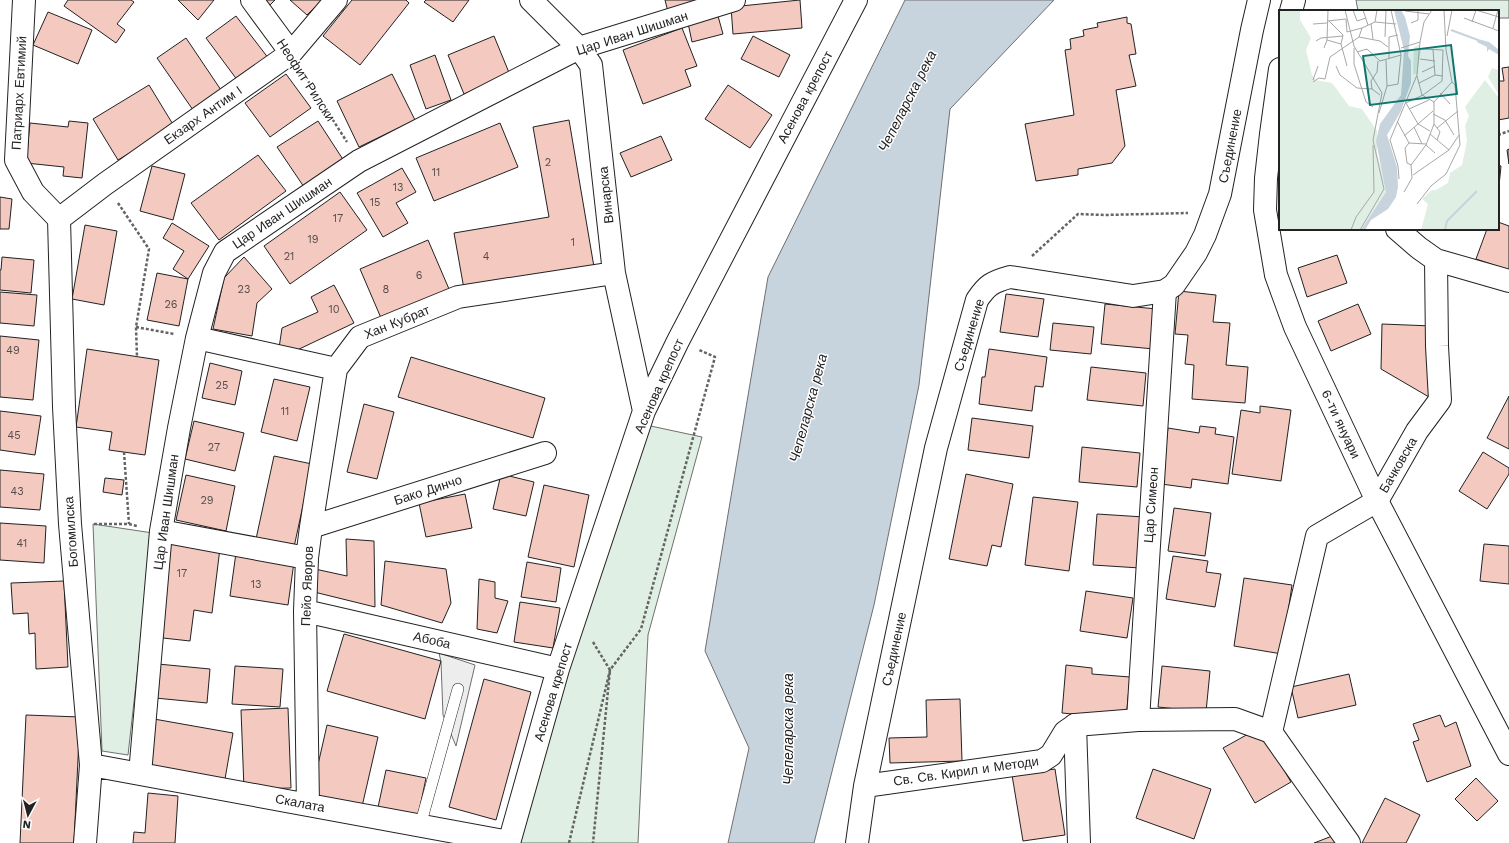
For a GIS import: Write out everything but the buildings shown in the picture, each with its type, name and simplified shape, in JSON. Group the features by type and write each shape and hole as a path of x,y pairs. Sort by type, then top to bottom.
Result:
{"street":[{"name":"Патриарх Евтимий","path":"24,0 16,160 33,192 59,220"},
{"name":"Неофит Рилски","path":"252,0 290,53"},
{"name":"Екзарх Антим I","path":"59,220 106,184 290,53 336,0"},
{"name":"Винарска","path":"531,0 579,48 591,65 614,273 644,411"},
{"name":"Цар Иван Шишман","path":"140,774 161,531 179,428 187,336 214,273 225,252 359,161 579,48 734,0"},
{"name":"Асенова крепост","path":"509,843 558,669 644,411 678,341 856,0"},
{"name":"Съединение","path":"1165,291 1174,285 1183,273 1202,241 1214,213 1220,194 1259,0"},
{"path":"1291,10 1294,0"},
{"name":"6-ти януари","path":"1279,76 1270,134 1265,210 1276,275 1295,327 1377,500 1509,754"},
{"name":"Богомилска","path":"59,220 64,407 70,524 91,765 85,843"},
{"path":"1398,230 1436,260 1509,281"},
{"name":"Бачковска","path":"1271,732 1317,536 1377,500 1417,431 1440,400 1437,346 1436,260"},
{"name":"Хан Кубрат","path":"336,369 360,337 458,297 614,273"},
{"name":"Съединение","path":"857,843 865,786 936,448 977,300 986,288 997,281 1010,277"},
{"path":"1010,277 1133,296 1165,291"},
{"name":"Цар Симеон","path":"1138,720 1165,291"},
{"path":"187,336 336,369"},
{"name":"Пейо Яворов","path":"308,805 305,611 307,558 310,528 336,369"},
{"name":"Бако Динчо","path":"310,528 545,453"},
{"path":"161,531 307,558"},
{"name":"Абоба","path":"305,611 558,669"},
{"path":"1079,843 1075,724 1138,720 1235,719 1271,732 1350,843"},
{"name":"Св. Св. Кирил и Методи","path":"865,786 1042,761 1051,755 1065,732 1075,724"},
{"name":"Скалата","path":"91,765 509,843"}],"lane":[{"path":"420,826 458,689"}],"path":[{"name":"Неофит Рилски","path":"290,53 359,161"},
{"path":"1499,135 1509,131"},
{"path":"106,184 149,249 136,327 137,357"},
{"path":"1010,277 1078,214 1214,213"},
{"path":"136,327 187,336"},
{"path":"569,843 610,670 641,629 715,357 678,341"},
{"path":"124,452 129,524"},
{"path":"70,524 129,524 161,531"},
{"path":"593,843 610,670"}],"green space":[{"path":"1356,0 1509,0 1509,18 1499,18 1499,10 1358,10"},
{"path":"646,425 702,437 648,635 638,843 519,843 567,674"},
{"path":"93,524 153,533 128,755 102,751"}],"shaded area":[{"path":"439,653 475,665 456,746 443,715 441,662"}],"water":[{"name":"Чепеларска река","path":"905,0 1054,0 950,109 919,385 874,605 814,843 728,843 749,748 705,651 768,277"}]}
